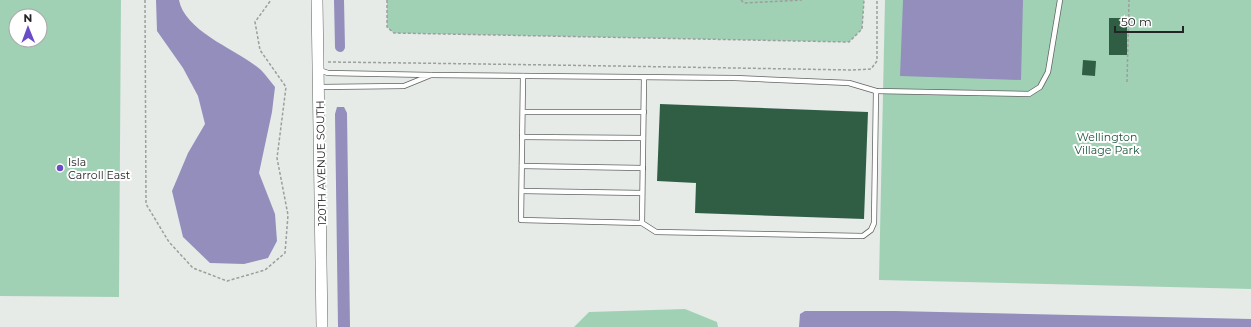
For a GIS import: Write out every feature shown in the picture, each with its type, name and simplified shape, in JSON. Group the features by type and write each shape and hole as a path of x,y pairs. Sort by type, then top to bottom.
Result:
{"street":[{"name":"120TH AVENUE SOUTH","path":"317,0 320,70 322,327"}],"lane":[{"path":"320,70 328,73 431,75 735,78 850,83 876,91 1029,94 1040,87 1048,72 1060,0"},
{"path":"320,87 404,86 431,75"},
{"path":"523,76 521,220 642,223 656,232 863,236 871,230 874,223 876,91"},
{"path":"642,223 644,78"},
{"path":"522,112 644,112"},
{"path":"522,137 643,138"},
{"path":"522,166 643,168"},
{"path":"522,191 642,193"}],"path":[{"path":"145,0 146,204 169,242 193,268 227,281 266,270 285,253 288,215 278,158 286,87 260,50 254,22 272,0"},
{"path":"387,0 387,27 394,33 849,42 862,29 864,0"},
{"path":"741,0 744,3 802,0"},
{"path":"328,62 558,64 643,67 852,70 870,69 877,61 877,0"},
{"path":"1127,82 1129,0"}],"green space":[{"name":"Isla Carroll East","path":"0,0 121,0 119,297 0,296"},
{"path":"387,0 864,0 862,29 849,42 394,33 387,27"},
{"name":"Wellington Village Park","path":"885,0 1251,0 1251,289 879,280"},
{"path":"685,309 717,322 718,327 574,327 589,312"}],"shaded area":[{"path":"156,0 179,0 183,11 191,22 214,40 261,70 275,87 272,112 259,173 275,214 277,241 268,258 244,264 210,263 183,237 172,191 188,153 205,124 198,96 183,68 157,31"},
{"path":"903,0 1023,0 1021,80 900,76"},
{"path":"337,107 344,107 347,113 350,327 338,327 335,114"},
{"path":"805,311 895,311 1251,319 1251,327 799,327 800,314"}],"building":[{"path":"1109,18 1127,18 1127,55 1109,55"},
{"path":"1083,60 1096,61 1095,76 1082,75"},
{"path":"660,104 868,112 864,219 695,213 696,183 657,181"}],"waterway":[{"path":"339,0 340,47"}],"place":[{"name":"Isla Carroll East","path":"60,168"}]}
